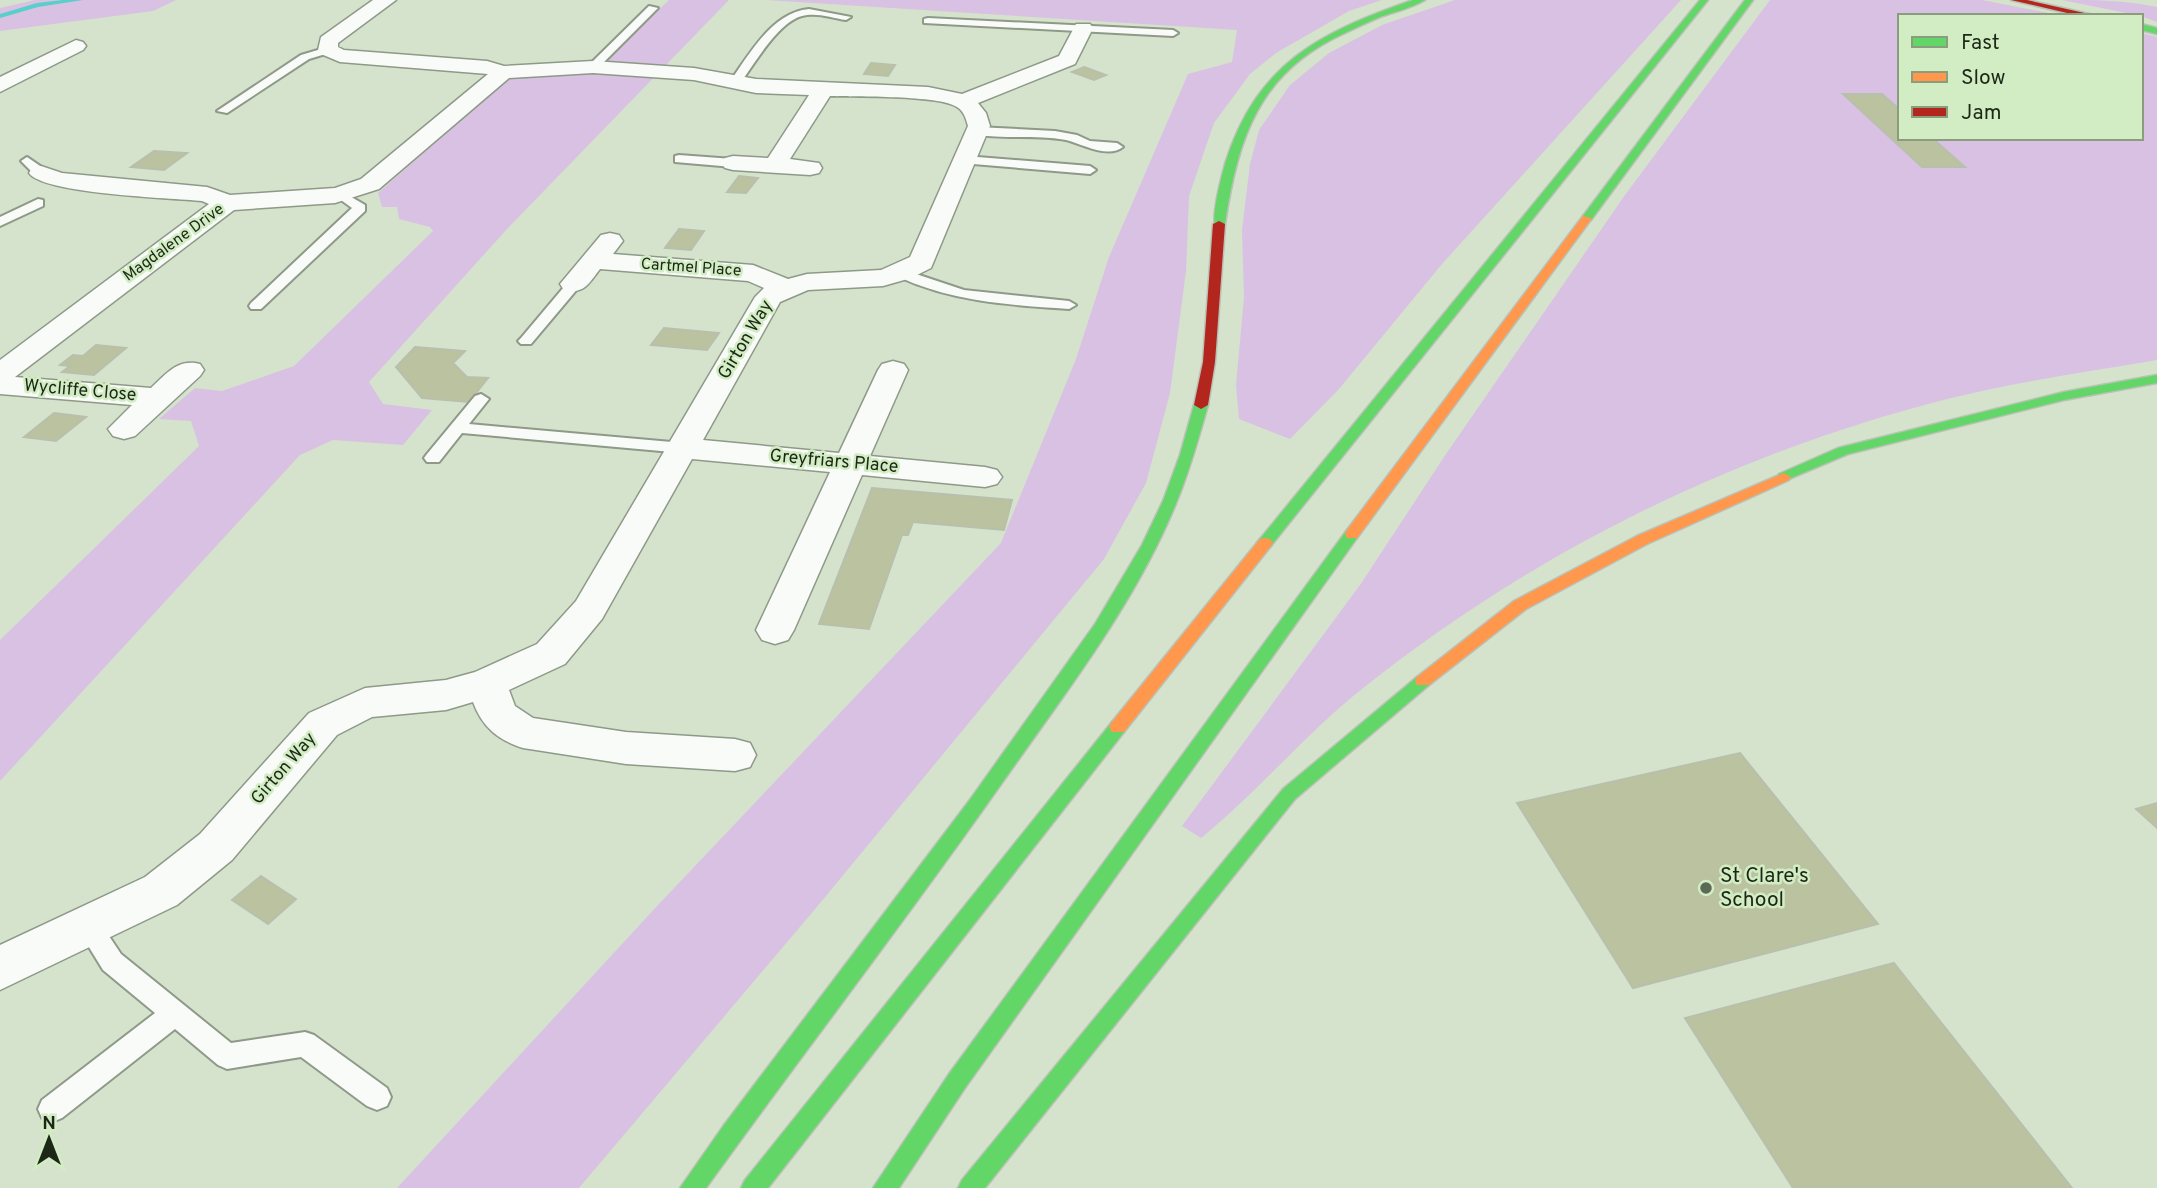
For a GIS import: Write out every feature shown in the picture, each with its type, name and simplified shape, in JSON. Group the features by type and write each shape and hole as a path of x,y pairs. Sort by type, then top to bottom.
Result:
{"highway":[{"path":"692,1188 926,877 1121,599 1140,566 1168,511 1204,395 1216,292 1217,231 1226,169 1236,137 1253,104 1296,57 1355,24 1421,0"},
{"path":"753,1188 1227,590 1704,0"},
{"path":"886,1188 957,1081 1324,571 1749,0"},
{"path":"2015,0 2084,14"},
{"path":"970,1188 1289,794 1402,697 1520,605 1642,540 1843,451 2064,396 2157,379"}],"street":[{"path":"386,0 328,41 328,50 340,56 487,67 503,72 593,67 694,75 735,83 928,94 969,131"},
{"path":"904,274 921,262 969,131 1068,60 1083,28"},
{"path":"0,85 46,55 76,46"},
{"name":"Magdalene Drive","path":"0,374 227,203 249,199 319,198 341,195 370,184 503,72"},
{"path":"775,165 824,90"},
{"path":"733,163 810,169"},
{"path":"34,167 57,180 207,194 227,203"},
{"path":"37,203 75,182"},
{"name":"Cartmel Place","path":"575,284 603,251 753,273 784,287"},
{"name":"Girton Way","path":"0,968 161,891 216,846 323,724 365,703 446,695 487,683 551,654 589,610 769,297 784,287 805,281 880,280 904,274"},
{"name":"Wycliffe Close","path":"124,429 189,370"},
{"path":"775,630 893,370"},
{"name":"Wycliffe Close","path":"0,384 160,398"},
{"name":"Greyfriars Place","path":"682,448 985,477"},
{"path":"487,683 498,715 523,732 626,747 735,755"}],"lane":[{"path":"593,67 653,8"},
{"path":"735,83 781,25 796,14 815,11 846,17"},
{"path":"928,21 1173,33"},
{"path":"223,111 305,57 328,50"},
{"path":"969,131 1055,135 1073,138 1087,145 1117,147"},
{"path":"969,131 1090,170"},
{"path":"679,159 733,163"},
{"path":"256,306 360,208 341,195"},
{"path":"0,222 37,203"},
{"path":"904,274 924,284 962,295 1069,305"},
{"path":"526,341 575,284"},
{"path":"433,458 481,399"},
{"path":"459,428 682,448"},
{"path":"88,926 112,961 227,1056 305,1044 377,1097"},
{"path":"52,1109 174,1014"}],"shaded area":[{"path":"35,0 176,0 153,11 0,31 0,8"},
{"path":"669,0 729,0 507,229 369,382 383,404 432,410 403,445 333,440 300,455 0,781 0,640 199,446 191,421 159,419 195,388 222,391 294,366 433,231 430,227 399,219 397,207 382,207 378,193 509,78 529,73 590,74"},
{"path":"766,0 1382,0 1349,11 1276,53 1250,74 1214,123 1189,196 1186,271 1170,393 1146,483 1104,559 821,902 579,1188 397,1188 658,905 1001,543 1076,359 1109,257 1188,74 1232,62 1237,30"},
{"path":"1455,0 1681,0 1442,264 1339,389 1290,439 1239,419 1236,385 1244,297 1242,230 1250,164 1259,130 1290,85 1329,53 1382,25"},
{"path":"1770,0 1982,0 2054,14 1898,14 1898,140 2143,140 2143,34 2157,37 2157,360 1973,393 1867,422 1789,448 1639,513 1566,551 1496,593 1428,639 1341,707 1201,838 1182,826 1360,585 1446,454 1625,195"},
{"path":"2062,0 2098,0 2157,7 2157,22 2143,17 2143,14"}],"building":[{"path":"871,63 895,65 888,76 864,74"},
{"path":"1084,67 1106,75 1094,80 1072,72"},
{"path":"1843,94 1882,94 1898,108 1898,140 1934,140 1965,167 1922,167"},
{"path":"154,151 187,153 164,170 131,167"},
{"path":"739,176 758,178 746,193 727,192"},
{"path":"679,229 704,231 691,250 665,248"},
{"path":"664,328 719,333 707,350 651,345"},
{"path":"96,345 126,348 94,375 62,372 70,366 60,365 73,355 83,356"},
{"path":"415,347 465,351 453,363 467,377 488,378 469,402 422,398 396,367"},
{"path":"54,413 86,417 56,441 24,437"},
{"path":"872,488 1012,500 1004,530 913,522 908,535 902,535 869,629 819,624"},
{"path":"1740,753 1878,924 1633,988 1517,803"},
{"path":"2157,803 2157,828 2136,809"},
{"path":"261,876 296,899 268,924 232,900"},
{"path":"1894,963 2072,1188 1793,1188 1685,1018"}],"waterway":[{"path":"0,16 37,5 80,0"}],"traffic: fast":[{"path":"1219,224 1227,176 1239,136 1256,103 1278,75 1305,52 1338,33 1421,0"},
{"path":"1265,543 1704,0"},
{"path":"1587,218 1749,0"},
{"path":"2143,28 2157,31"},
{"path":"1784,477 1843,451 2064,396 2157,379"},
{"path":"692,1188 976,806 1100,628 1126,587 1170,501 1201,405"},
{"path":"885,1188 957,1081 1352,534"},
{"path":"970,1188 1289,794 1423,681"},
{"path":"753,1188 1118,727"}],"traffic: slow":[{"path":"1352,534 1587,218"},
{"path":"1423,681 1520,605 1642,540 1784,477"},
{"path":"1118,727 1265,543"}],"traffic: jam":[{"path":"2015,0 2084,14"},
{"path":"1201,405 1209,362 1219,224"}],"place":[{"name":"St Clare's School","path":"1706,888"}]}
